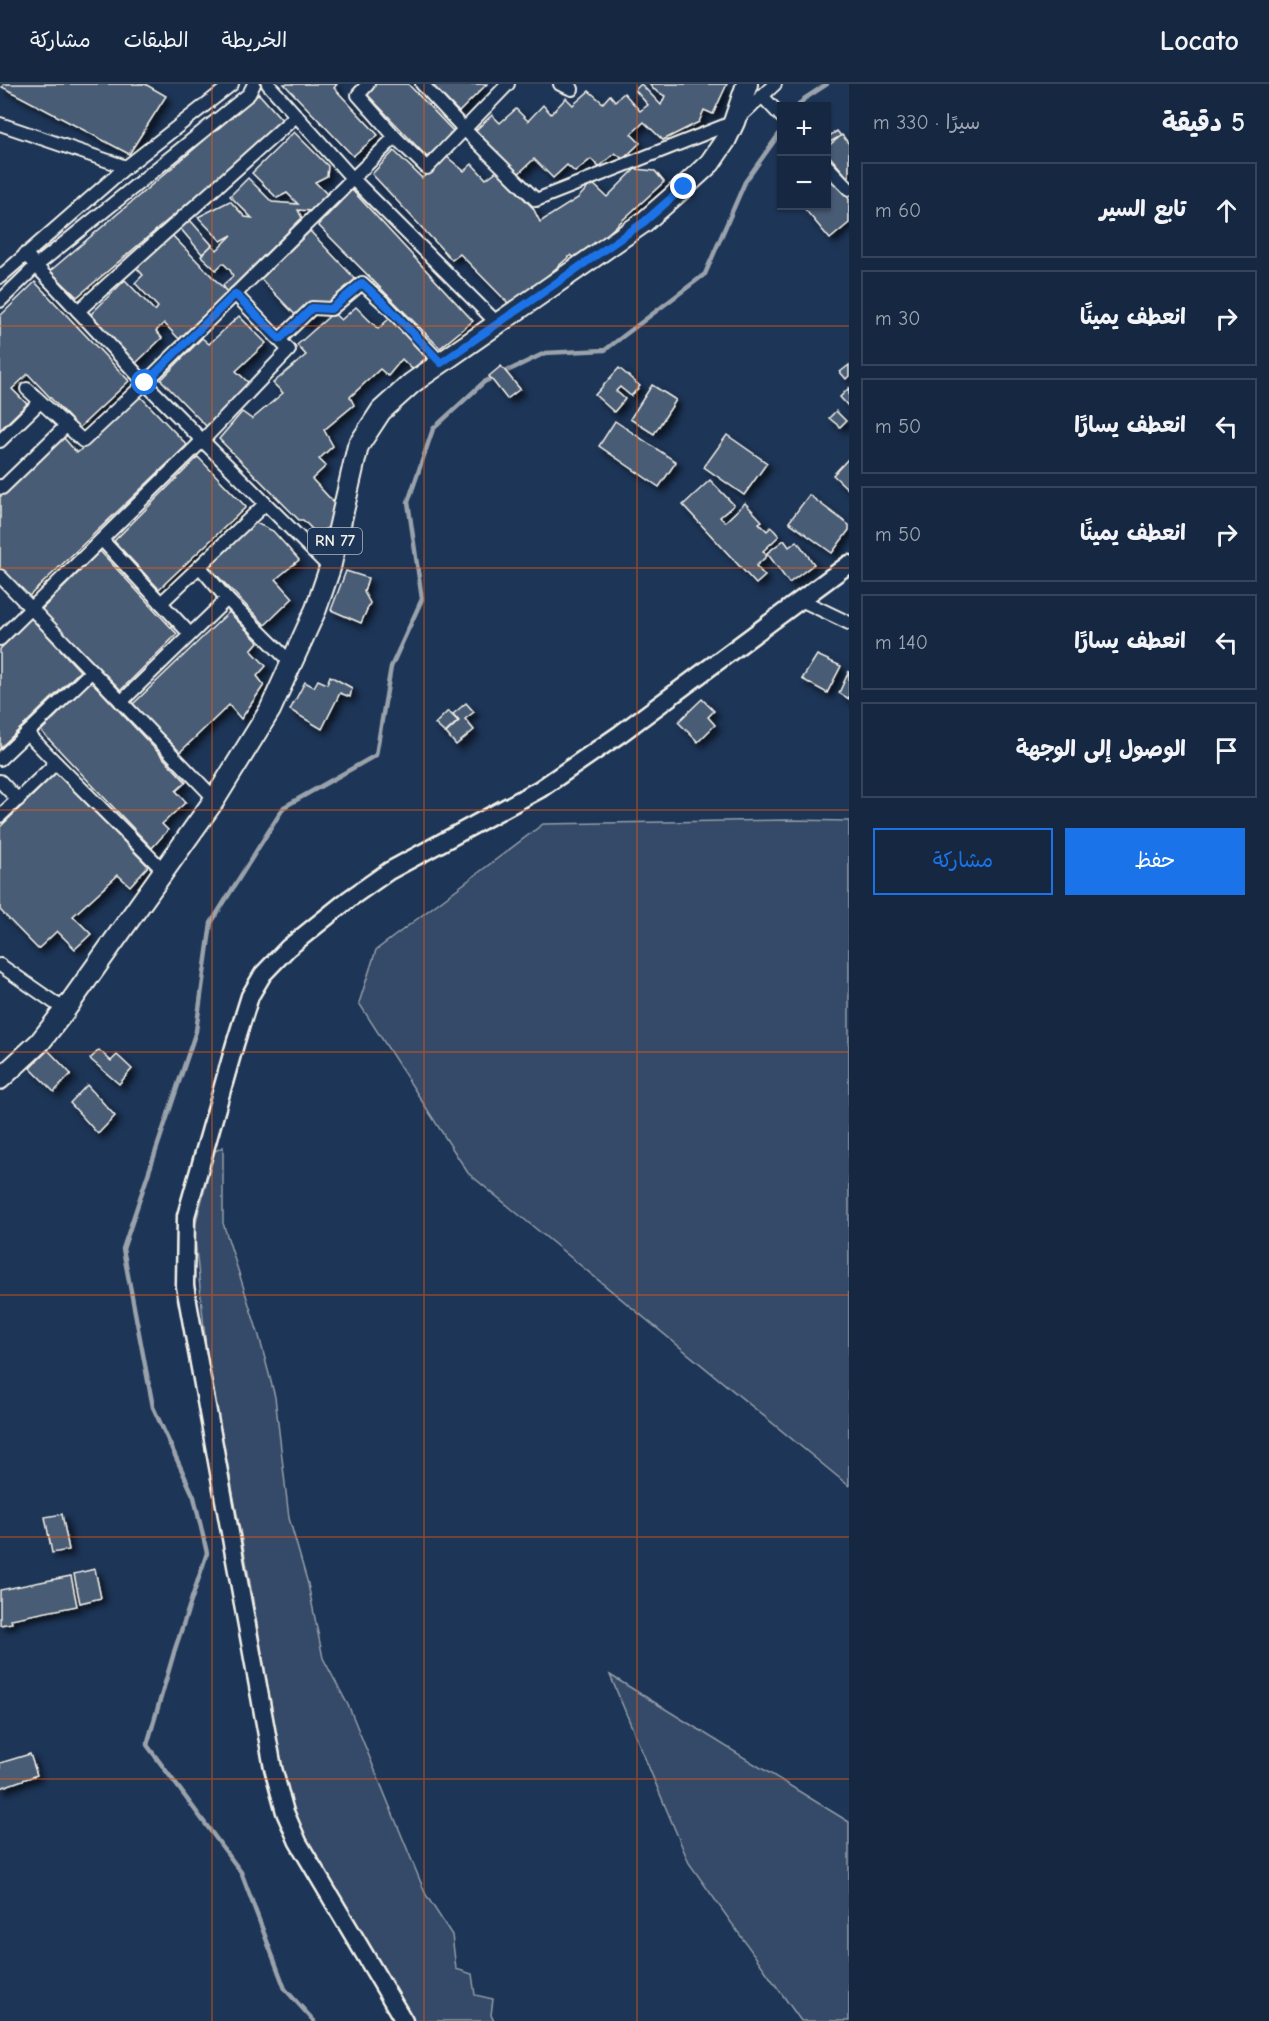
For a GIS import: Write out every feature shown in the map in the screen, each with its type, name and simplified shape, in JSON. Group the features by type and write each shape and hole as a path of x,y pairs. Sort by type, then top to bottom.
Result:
{"main road":[{"name":"RN 77","path":"0,1079 40,1041 65,1010 215,799 270,710 316,609 330,568 358,446 381,411 412,383 644,222 710,163 734,122 747,84"},
{"path":"404,2021 315,1874 285,1812 273,1768 185,1286 186,1216 250,996 263,974 288,948 349,899 389,871 540,789 620,734 849,564"}],"street":[{"path":"0,277 126,167 232,84"},
{"path":"0,301 36,266 249,93 254,84"},
{"path":"268,84 352,178 497,323"},
{"path":"368,84 358,95 395,137 427,168 508,84"},
{"path":"422,84 536,200 734,122 776,84"},
{"path":"763,97 777,112"},
{"path":"78,311 296,116"},
{"path":"0,124 126,167"},
{"path":"27,389 83,441 395,137"},
{"path":"831,170 848,186"},
{"path":"24,254 145,383 330,568"},
{"path":"280,339 312,308 331,309 362,283 441,363"},
{"path":"0,639 202,441 289,350 235,294"},
{"path":"0,441 40,402"},
{"path":"0,486 2,488 66,426"},
{"path":"161,603 265,504"},
{"path":"102,540 190,634"},
{"path":"200,567 291,663"},
{"path":"0,576 215,799"},
{"path":"121,702 227,598"},
{"path":"801,600 849,623"},
{"path":"0,759 92,672"},
{"path":"27,733 165,872"},
{"path":"0,816 56,764"},
{"path":"0,781 18,800"},
{"path":"0,965 65,1010"}],"shaded area":[{"path":"849,821 849,1486 468,1173 359,1003 376,950 543,824"},
{"path":"223,1147 223,1223 259,1336 275,1397 289,1518 308,1584 323,1658 349,1707 426,1895 452,1935 456,1969 472,1974 475,1995 493,1999 491,2015 494,2021 413,2021 312,1856 284,1782 249,1577 207,1357 194,1229 215,1151"},
{"path":"610,1675 849,1822 849,2021 801,2021 689,1863"}],"building":[{"path":"4,84 145,84 166,96 129,154 2,87"},
{"path":"284,84 337,84 334,88 378,135 353,156"},
{"path":"374,84 408,84 454,132 427,157 366,93"},
{"path":"431,84 487,84 459,112"},
{"path":"641,84 661,105 665,96 649,84 727,84 713,114 704,110 699,122 663,140 644,122 631,134 640,143 623,159 615,153 599,167 591,159 575,172 567,165 553,178 534,159 517,175 476,130 492,115 500,123 516,109 528,121 543,105 551,114 566,98 573,105 589,91 603,103 610,95 615,101 624,93 640,111 648,105 635,90"},
{"path":"259,94 284,122 77,297 50,271"},
{"path":"837,131 841,136 831,141 831,135"},
{"path":"294,132 328,166 327,176 315,182 329,196 313,211 298,210 302,218 227,292 223,285 233,276 230,270 223,263 216,270 201,256 212,245 217,250 232,235 221,241 198,217 230,201 245,217 252,218 230,196 248,178 272,202 298,204 287,193 277,198 252,173"},
{"path":"842,135 849,144 849,179 831,158 831,144"},
{"path":"394,151 422,178 447,157 464,171 472,164 486,179 497,171 533,208 540,222 578,198 592,183 607,197 635,169 655,171 664,182 578,261 571,255 512,307 460,254 452,260 372,174"},
{"path":"834,180 849,199 849,223 830,239 806,210 831,210 831,182"},
{"path":"352,190 473,321 440,348 318,225"},
{"path":"190,220 212,245 202,254 180,228"},
{"path":"310,231 357,281 304,324 261,279"},
{"path":"170,233 228,293 179,339 164,323 156,331 162,338 136,363 90,315 125,280 155,311 158,307 135,283 143,275 135,266"},
{"path":"35,282 129,381 79,428 28,374 12,389 27,404 0,430 0,316"},
{"path":"356,307 378,329 392,316 430,355 412,369 402,359 388,376 380,369 350,397 354,405 324,430 333,446 319,459 326,466 312,479 337,506 330,527 316,533 303,520 299,520 219,439 242,412 252,419 283,393 273,383 306,355 297,345 333,313 341,320"},
{"path":"239,316 266,343 236,371 250,384 207,427 161,380 202,338 209,344"},
{"path":"849,365 849,376 846,379 840,372"},
{"path":"501,366 520,389 507,399 489,376"},
{"path":"619,368 640,386 631,396 620,387 616,391 625,399 614,412 595,395"},
{"path":"652,385 676,400 654,434 630,419"},
{"path":"849,388 849,407 840,397"},
{"path":"140,396 187,445 28,597 0,568 0,497 64,438 77,453"},
{"path":"836,411 846,421 840,427 829,418"},
{"path":"615,421 676,462 659,487 599,446"},
{"path":"727,435 767,463 744,495 704,467"},
{"path":"198,457 246,507 159,589 114,541"},
{"path":"849,458 849,490 833,475"},
{"path":"710,480 734,505 720,517 725,522 745,503 762,521 759,523 767,531 771,527 779,536 763,551 767,556 756,566 765,576 756,584 683,505"},
{"path":"809,495 849,525 849,530 832,553 789,522"},
{"path":"254,522 273,531 299,560 276,579 293,598 265,625 209,567"},
{"path":"784,540 789,547 797,541 814,564 789,583 767,553"},
{"path":"100,551 177,634 121,690 41,610"},
{"path":"346,571 368,578 364,592 370,603 361,623 331,610"},
{"path":"229,612 258,642 251,650 266,666 257,676 264,685 241,719 229,705 180,752 133,704"},
{"path":"31,618 80,671 0,748 0,649"},
{"path":"817,655 841,666 827,693 802,679"},
{"path":"849,671 849,699 839,693"},
{"path":"330,676 352,688 350,697 340,693 322,729 290,710 305,682 314,687 318,680 327,684"},
{"path":"91,681 186,782 176,791 186,802 162,824 168,830 152,848 41,731"},
{"path":"702,699 714,711 708,717 715,725 698,742 678,722"},
{"path":"466,703 474,712 465,719 474,730 456,745 446,733 459,721 453,714"},
{"path":"448,711 458,721 445,733 435,724"},
{"path":"56,773 148,866 130,886 118,875 73,916 91,934 75,949 57,931 38,949 0,910 0,827"},
{"path":"48,1050 71,1074 54,1092 30,1068"},
{"path":"99,1050 111,1061 117,1055 132,1069 119,1084 90,1059"},
{"path":"87,1085 115,1116 98,1134 70,1103"},
{"path":"62,1514 69,1550 52,1553 45,1517"},
{"path":"95,1569 101,1598 80,1603 74,1574"},
{"path":"71,1576 77,1606 11,1619 12,1623 0,1625 0,1590"},
{"path":"30,1754 37,1775 0,1788 0,1763"}],"waterway":[{"path":"801,102 827,84"},
{"path":"314,2021 285,1989 241,1872 147,1745 175,1649 207,1553 194,1497 153,1407 123,1249 196,1031 211,923 284,807 376,755 391,667 422,599 408,502 433,429 484,382 545,353 605,350 705,274 745,182 777,137"}],"route":[{"path":"145,383 235,294 280,339 312,308 331,309 362,283 441,363 644,222 684,187"}]}
